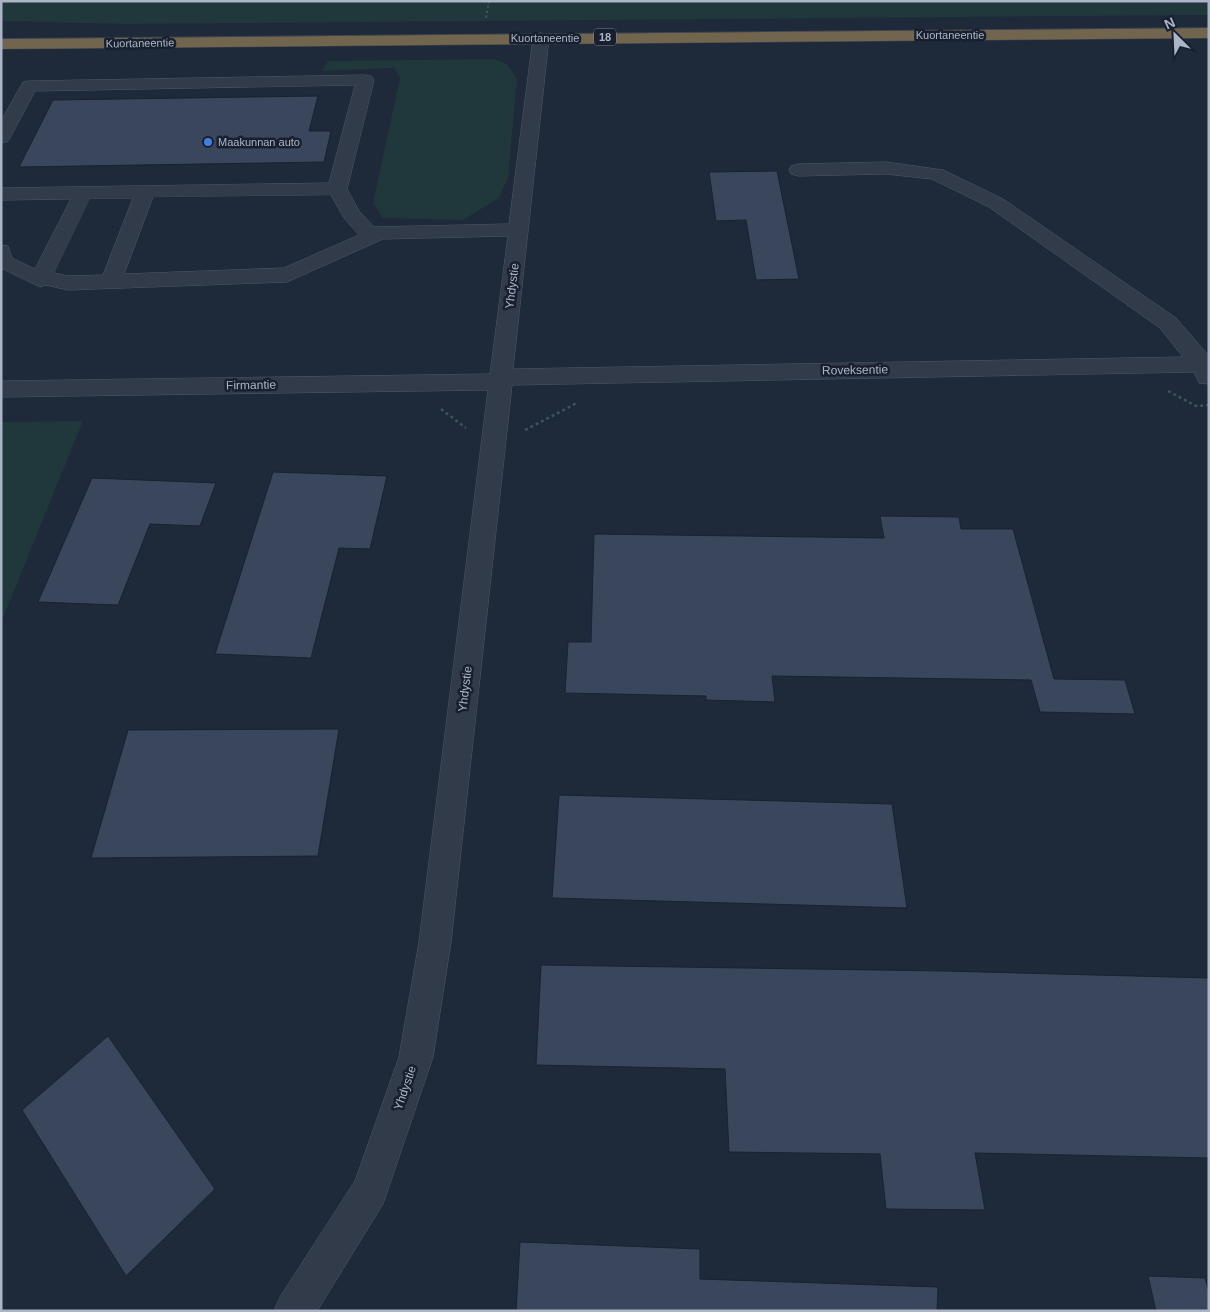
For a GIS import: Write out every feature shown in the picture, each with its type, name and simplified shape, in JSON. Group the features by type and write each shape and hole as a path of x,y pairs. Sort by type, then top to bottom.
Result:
{"highway":[{"name":"Kuortaneentie","path":"1,44 1209,33"}],"street":[{"name":"Yhdystie","path":"294,1311 370,1191 416,1057 435,942 541,38"},
{"path":"1,138 29,86 365,80 338,189 351,214 369,233 519,230"},
{"path":"798,170 886,168 936,174 996,203 1168,323 1206,369"},
{"path":"1,194 338,189"},
{"path":"111,281 145,192"},
{"path":"40,280 83,193"},
{"path":"1,252 3,260 40,280 43,278 68,283 287,276 382,232"},
{"name":"Roveksentie","path":"502,379 1206,369"},
{"name":"Firmantie","path":"1,390 502,379"}],"green space":[{"path":"1,1 1209,1 1209,15 125,24 1,21"},
{"path":"493,59 507,64 517,79 508,178 499,198 463,220 383,218 373,203 400,78 394,68 322,71 328,61"},
{"path":"83,421 1,623 1,422"}],"building":[{"path":"318,96 309,131 331,131 324,162 19,167 53,100"},
{"path":"777,171 799,279 756,280 746,220 716,221 709,172"},
{"path":"273,472 387,476 370,549 339,548 311,658 215,654"},
{"path":"92,478 216,483 200,526 150,524 118,605 38,602"},
{"path":"880,516 959,517 961,529 1013,529 1054,679 1125,680 1135,714 1040,712 1031,680 772,676 775,702 706,700 706,696 565,693 568,642 591,642 594,534 884,538"},
{"path":"339,729 318,856 91,858 128,730"},
{"path":"559,795 892,804 907,908 552,898"},
{"path":"541,965 944,971 1209,978 1209,1158 975,1153 985,1210 886,1209 880,1154 729,1152 725,1069 536,1065"},
{"path":"108,1036 215,1189 126,1276 22,1110"},
{"path":"520,1242 700,1249 700,1279 938,1287 937,1311 516,1311"},
{"path":"1148,1276 1205,1278 1209,1292 1209,1311 1156,1311"}],"place":[{"name":"Maakunnan auto","path":"208,142"}]}
